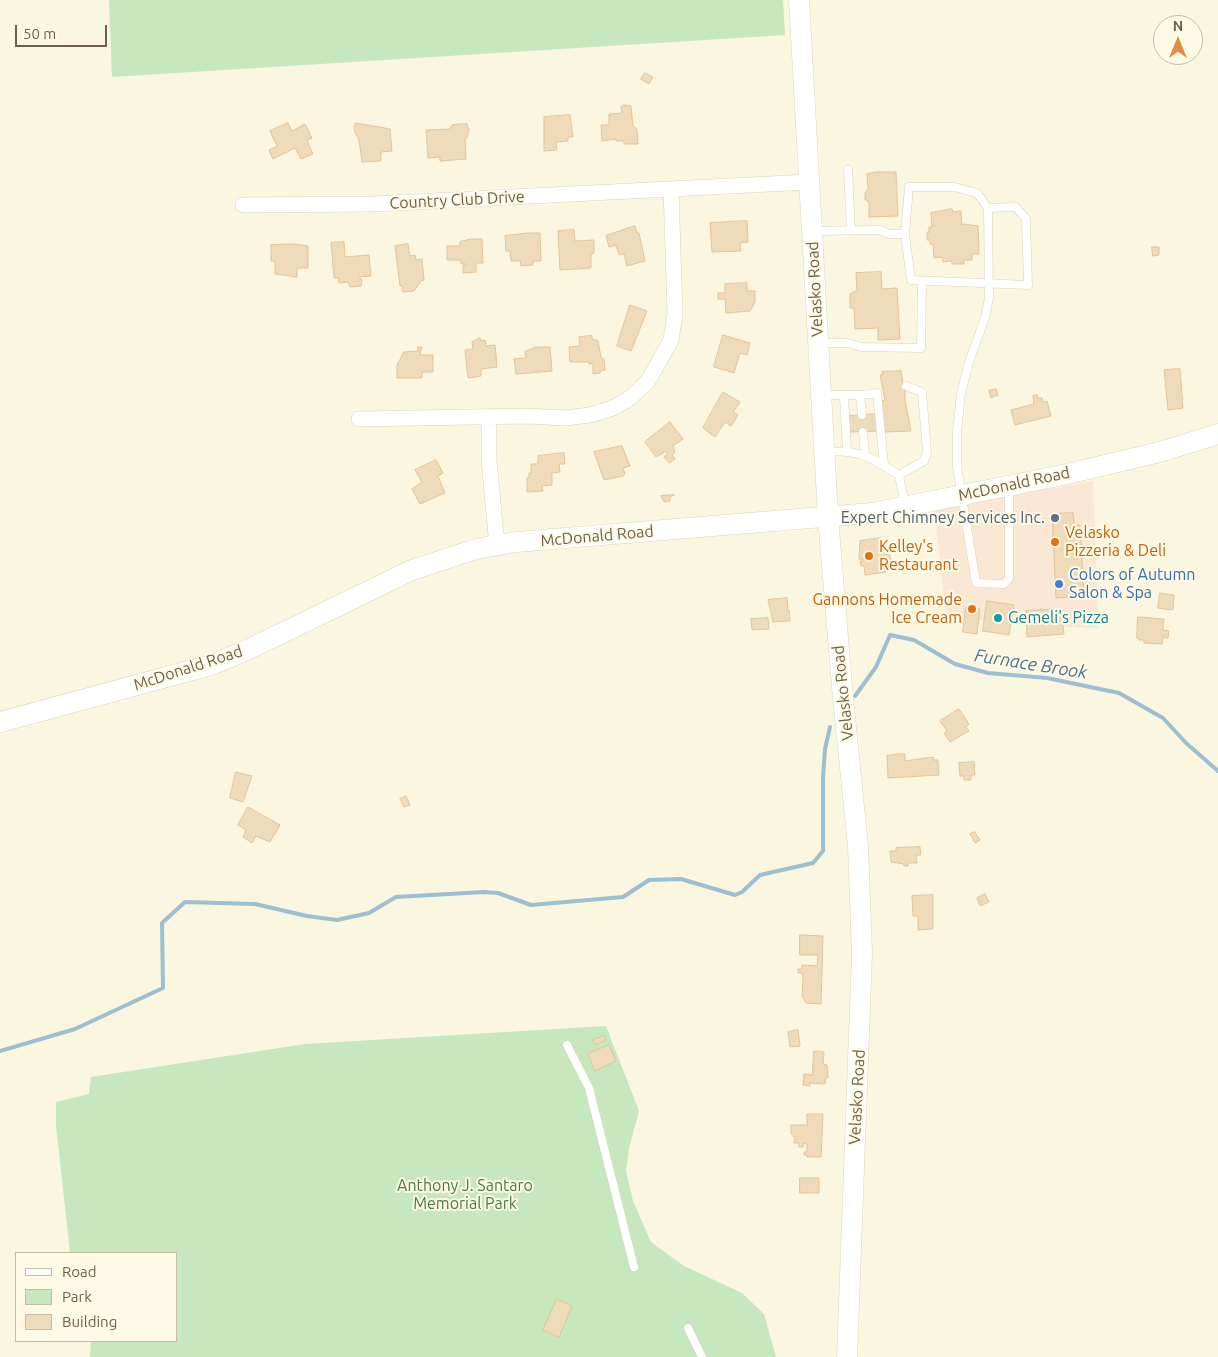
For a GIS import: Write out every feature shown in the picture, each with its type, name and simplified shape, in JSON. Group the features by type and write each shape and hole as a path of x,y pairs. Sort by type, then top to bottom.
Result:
{"street":[{"name":"Velasko Road","path":"799,0 828,517 858,846 862,952 860,1063 847,1357"},
{"name":"Country Club Drive","path":"244,205 372,204 809,182"},
{"path":"359,419 565,418 590,415 613,408 630,398 648,381 671,340 675,314 671,189"},
{"path":"489,417 489,460 497,546"},
{"name":"McDonald Road","path":"0,722 211,665 245,651 412,570 443,558 497,546 872,513 1160,452 1218,434"}],"lane":[{"path":"848,170 851,230"},
{"path":"988,208 1016,207 1026,219 1028,285 989,283 922,281 910,280 905,234 909,187 954,187 976,193 988,208 989,283 985,318 969,362 961,392 956,433 957,467 973,579 976,583 1004,584 1009,578 1009,485"},
{"path":"812,231 880,230 889,234 905,234"},
{"path":"818,343 848,343 862,347 922,348 922,281"},
{"path":"900,475 924,461 927,453 922,392 906,386"},
{"path":"821,396 860,395 879,390 884,465"},
{"path":"860,395 862,415"},
{"path":"844,396 848,450"},
{"path":"863,432 865,455"},
{"path":"824,452 848,450 865,455 900,475 905,506"},
{"path":"567,1045 590,1088 634,1267"},
{"path":"688,1328 702,1357"}],"shaded area":[{"path":"1093,481 1098,629 946,617 934,509"}],"green space":[{"path":"109,0 783,0 785,35 112,77"},
{"name":"Anthony J. Santaro Memorial Park","path":"606,1026 639,1111 629,1148 626,1171 633,1201 651,1242 684,1266 742,1293 764,1314 776,1357 90,1357 91,1342 178,1342 178,1252 70,1252 56,1125 56,1102 89,1094 91,1077 305,1044"}],"building":[{"path":"645,73 653,77 649,84 641,79"},
{"path":"624,105 631,106 633,126 637,129 638,144 624,144 624,141 616,141 616,139 602,141 601,125 609,125 609,114 622,113 621,107"},
{"path":"570,115 573,137 568,137 568,141 556,142 557,150 544,151 544,117"},
{"path":"288,123 292,131 305,124 312,138 307,140 313,154 301,159 295,148 273,159 269,150 277,146 270,131"},
{"path":"356,123 390,129 392,151 381,152 381,161 362,162 359,140 354,130"},
{"path":"467,124 469,130 467,138 465,138 466,159 440,161 440,157 428,158 426,130 450,129 452,125"},
{"path":"896,172 898,216 869,217 869,204 865,200 865,193 868,189 867,174"},
{"path":"952,209 953,212 961,211 962,226 963,224 978,226 979,254 972,254 972,260 964,260 964,264 952,264 952,261 943,262 942,257 934,258 933,244 930,244 930,240 927,240 927,232 929,232 929,227 932,227 931,213"},
{"path":"747,221 748,242 740,243 741,251 712,252 710,223"},
{"path":"635,226 637,233 639,233 645,261 627,266 624,254 619,255 616,245 609,247 606,236"},
{"path":"574,230 575,241 594,240 591,268 560,270 558,231"},
{"path":"540,233 541,261 533,261 533,265 521,266 520,261 511,261 510,251 506,251 505,236"},
{"path":"482,239 483,263 476,263 476,272 463,273 463,266 466,264 461,264 461,260 447,260 447,246 460,246 460,242"},
{"path":"344,242 345,257 369,255 371,276 359,277 362,280 361,286 350,287 348,282 339,283 338,278 334,278 331,243"},
{"path":"293,244 308,246 308,268 297,268 297,277 275,274 275,261 271,261 271,245"},
{"path":"408,244 410,256 415,255 416,260 422,259 424,280 421,281 414,291 403,292 402,286 400,286 395,246"},
{"path":"1152,247 1159,247 1159,255 1153,256"},
{"path":"881,272 882,289 897,288 900,339 878,340 878,328 855,329 854,308 850,308 850,294 857,290 856,273"},
{"path":"747,283 747,291 755,291 755,302 750,311 726,313 725,299 718,299 718,293 725,293 725,284"},
{"path":"630,305 647,311 631,351 617,346"},
{"path":"723,335 750,343 747,355 740,353 734,373 714,367"},
{"path":"592,336 592,339 598,341 601,357 604,359 605,370 593,374 593,364 589,364 589,362 570,362 569,347 580,346 579,337"},
{"path":"480,338 481,341 485,340 486,346 495,345 497,367 481,369 481,376 468,378 465,350 473,349 472,342"},
{"path":"418,347 422,347 420,355 433,355 433,372 422,372 422,378 397,378 397,365 404,352 418,351"},
{"path":"536,347 550,347 552,371 516,374 514,359 526,358 525,352"},
{"path":"1180,369 1183,408 1168,410 1164,370"},
{"path":"901,371 903,384 905,384 905,400 911,431 884,432 881,401 885,400 880,375 883,375 882,372"},
{"path":"996,389 998,395 991,398 989,391"},
{"path":"723,392 740,402 733,412 738,415 731,426 725,422 715,437 703,428"},
{"path":"1037,395 1038,398 1042,398 1043,402 1047,401 1051,416 1015,425 1011,410 1034,404 1033,396"},
{"path":"877,414 878,431 850,432 849,416"},
{"path":"670,422 683,439 673,446 675,452 672,455 675,459 669,463 664,457 668,454 666,451 656,457 645,442"},
{"path":"622,446 630,466 623,468 625,474 623,476 604,480 594,452"},
{"path":"564,453 565,464 559,464 560,472 552,473 552,485 542,486 543,491 527,492 527,478 529,478 529,473 531,473 531,464 538,464 538,456"},
{"path":"436,460 443,473 438,476 445,493 420,504 412,489 422,482 415,470"},
{"path":"674,495 670,497 670,501 664,502 661,496"},
{"path":"1073,513 1074,525 1080,525 1084,596 1056,598 1052,514"},
{"path":"881,538 884,555 890,555 891,562 885,563 886,572 865,575 864,566 861,566 860,561 863,561 863,559 859,559 860,541"},
{"path":"1160,593 1174,595 1173,610 1158,608"},
{"path":"787,598 788,608 786,610 789,610 790,621 773,622 768,600"},
{"name":"Gemeli's Pizza","path":"987,601 1014,605 1009,635 983,631"},
{"path":"966,607 980,609 977,634 963,632"},
{"path":"1061,609 1064,634 1027,637 1026,611"},
{"path":"1138,617 1164,619 1163,630 1169,631 1168,638 1163,637 1162,644 1144,643 1144,640 1139,640 1137,638"},
{"path":"768,618 769,629 752,630 751,619"},
{"path":"959,709 969,724 966,727 969,731 950,742 944,733 947,731 940,721"},
{"path":"905,754 905,761 933,757 933,760 938,760 939,775 888,778 887,756"},
{"path":"974,762 975,775 971,775 971,780 964,780 964,776 960,776 959,763"},
{"path":"236,772 252,776 243,802 230,798"},
{"path":"406,796 410,805 404,807 400,799"},
{"path":"248,807 280,825 270,842 256,836 252,843 243,837 246,830 238,825"},
{"path":"975,832 980,840 975,843 970,834"},
{"path":"920,847 921,855 916,855 917,863 908,863 908,866 904,866 904,864 891,862 890,851 896,851 896,848"},
{"path":"985,894 989,902 980,906 977,898"},
{"path":"933,895 933,929 918,930 918,916 913,916 912,896"},
{"path":"800,935 823,936 821,1004 806,1003 802,996 803,977 802,973 798,973 798,969 802,969 802,965 817,966 818,955 800,955"},
{"path":"798,1030 800,1046 790,1047 788,1032"},
{"path":"604,1036 606,1040 595,1045 593,1040"},
{"path":"609,1045 616,1061 595,1071 588,1054"},
{"path":"814,1051 824,1052 823,1064 827,1065 828,1078 826,1077 825,1084 810,1083 810,1086 803,1085 804,1074 812,1075"},
{"path":"807,1114 823,1114 821,1157 807,1157 807,1155 804,1155 804,1152 807,1152 807,1144 804,1143 803,1147 799,1147 799,1143 794,1143 795,1138 791,1133 791,1125 807,1125"},
{"path":"800,1178 819,1178 819,1193 800,1193"},
{"path":"557,1299 572,1306 559,1337 543,1330"}],"waterway":[{"name":"Furnace Brook","path":"855,696 876,667 890,635 914,640 955,664 988,673 1047,678 1119,693 1163,718 1186,743 1218,771"},
{"name":"Furnace Brook","path":"0,1051 75,1029 163,988 162,923 185,902 255,904 307,916 337,920 369,913 396,897 484,892 498,893 531,905 623,897 649,880 681,879 735,895 742,892 760,875 813,863 823,851 823,778 825,749 830,727"}],"place":[{"name":"Expert Chimney Services Inc.","path":"1055,518"},
{"name":"Velasko Pizzeria & Deli","path":"1055,542"},
{"name":"Kelley's Restaurant","path":"869,556"},
{"name":"Colors of Autumn Salon & Spa","path":"1059,584"},
{"name":"Gannons Homemade Ice Cream","path":"972,609"},
{"name":"Gemeli's Pizza","path":"998,618"}]}
